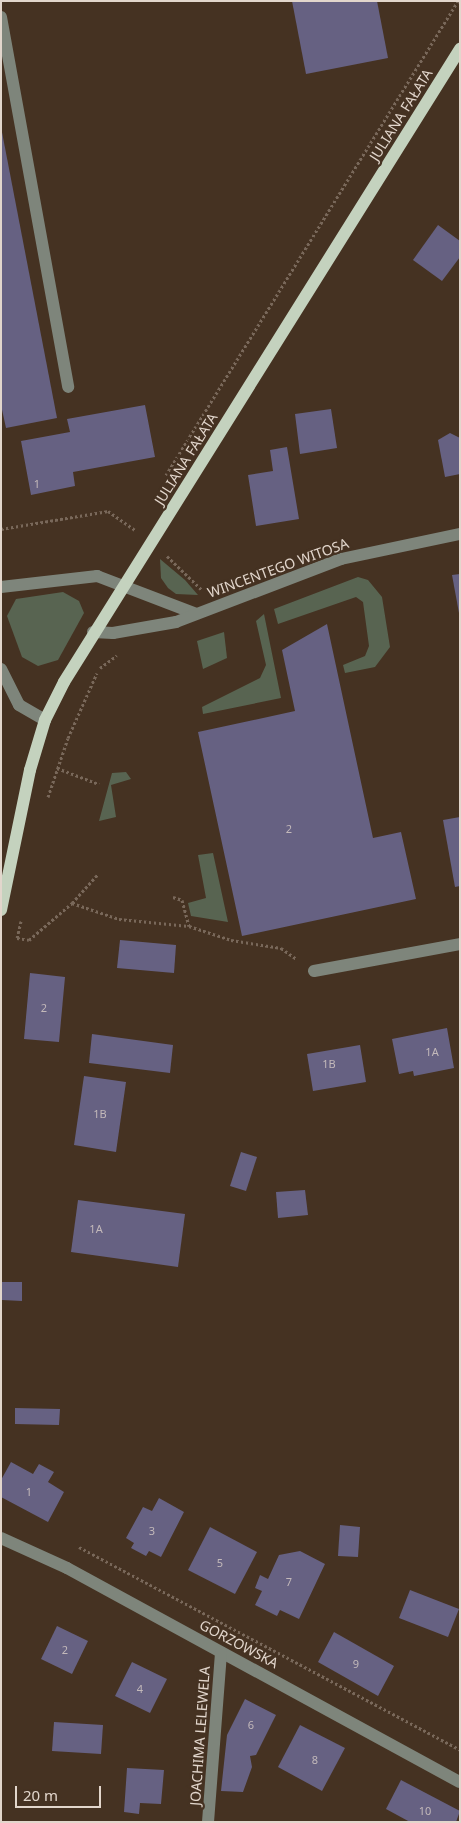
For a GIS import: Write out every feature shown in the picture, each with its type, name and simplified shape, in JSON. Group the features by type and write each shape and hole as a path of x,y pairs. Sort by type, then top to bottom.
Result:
{"main road":[{"name":"JULIANA FAŁATA","path":"1,910 19,813 46,720 93,632 122,585 152,542 460,49"}],"street":[{"path":"1,17 68,386"},
{"name":"WINCENTEGO WITOSA","path":"93,632 140,629 176,622 194,613 218,608 341,559 460,534"},
{"path":"1,587 97,576 194,613"},
{"path":"1,669 19,705 46,720"},
{"path":"314,971 460,944"},
{"name":"GORZOWSKA","path":"1,1538 67,1568 460,1782"},
{"name":"JOACHIMA LELEWELA","path":"208,1822 221,1652"}],"path":[{"path":"163,482 172,461 458,1"},
{"path":"1,529 108,511 152,542 218,608"},
{"path":"133,529 138,521"},
{"path":"46,804 57,768 100,668 121,654"},
{"path":"57,768 99,784"},
{"path":"23,910 17,938 28,940 72,903 98,874"},
{"path":"173,897 182,900 189,926"},
{"path":"72,903 119,919 189,926 231,940 280,948 314,971"},
{"path":"79,1547 460,1750"}],"green space":[{"path":"160,559 185,580 198,595 176,594 168,588 161,578"},
{"path":"358,577 368,580 382,597 390,647 375,667 345,673 343,665 365,656 369,646 363,602 356,597 278,624 274,609"},
{"path":"63,592 79,601 84,613 58,660 38,666 22,657 7,616 16,599"},
{"path":"264,614 281,698 203,714 202,707 260,678 266,665 256,621"},
{"path":"224,632 227,658 203,669 197,641"},
{"path":"126,772 131,779 111,785 116,817 99,821 112,773"},
{"path":"213,853 228,922 191,916 188,903 206,898 198,855"}],"building":[{"path":"292,1 377,1 388,58 306,74"},
{"path":"1,127 57,418 6,428 1,405"},
{"path":"438,225 460,241 460,257 442,281 413,260"},
{"path":"145,405 155,457 73,472 75,486 31,495 21,441 70,432 67,419"},
{"path":"331,409 337,448 300,454 295,414"},
{"path":"450,433 460,438 460,474 445,477 438,440"},
{"path":"287,447 299,519 256,526 248,475 273,471 270,450"},
{"path":"460,574 460,613 459,613 452,575"},
{"path":"327,624 373,838 401,832 416,899 242,936 198,732 295,711 282,650"},
{"path":"460,817 460,886 455,887 443,820"},
{"path":"120,940 176,945 174,973 117,968"},
{"path":"30,973 65,977 59,1042 24,1039"},
{"path":"447,1028 454,1068 414,1076 413,1071 399,1074 392,1039"},
{"path":"92,1034 173,1045 170,1073 89,1063"},
{"path":"360,1045 366,1082 313,1091 307,1054"},
{"path":"84,1076 126,1082 116,1152 74,1145"},
{"path":"241,1152 257,1157 246,1191 230,1186"},
{"path":"305,1190 308,1215 278,1218 276,1192"},
{"path":"78,1200 185,1214 178,1267 71,1252"},
{"path":"2,1282 22,1282 22,1301 2,1300"},
{"path":"15,1408 60,1409 59,1425 15,1424"},
{"path":"11,1462 33,1474 39,1464 54,1472 48,1482 64,1492 48,1522 1,1497 1,1480"},
{"path":"159,1498 184,1512 161,1557 149,1551 146,1556 131,1548 134,1543 126,1538 143,1507 152,1511"},
{"path":"340,1525 360,1527 358,1557 338,1556"},
{"path":"210,1527 257,1552 235,1594 188,1570"},
{"path":"300,1551 325,1564 299,1619 280,1610 277,1616 255,1605 262,1591 255,1588 260,1575 268,1579 279,1555"},
{"path":"410,1590 459,1609 448,1637 399,1618"},
{"path":"57,1626 88,1641 72,1674 41,1659"},
{"path":"334,1632 394,1666 378,1696 318,1662"},
{"path":"132,1662 167,1679 150,1713 115,1696"},
{"path":"245,1699 276,1715 256,1755 250,1756 252,1767 243,1792 221,1791 227,1735"},
{"path":"54,1722 103,1725 101,1754 52,1751"},
{"path":"300,1725 345,1748 322,1791 278,1767"},
{"path":"127,1768 164,1770 161,1804 140,1803 139,1814 124,1812"},
{"path":"401,1780 460,1811 456,1822 410,1822 386,1809"}]}
